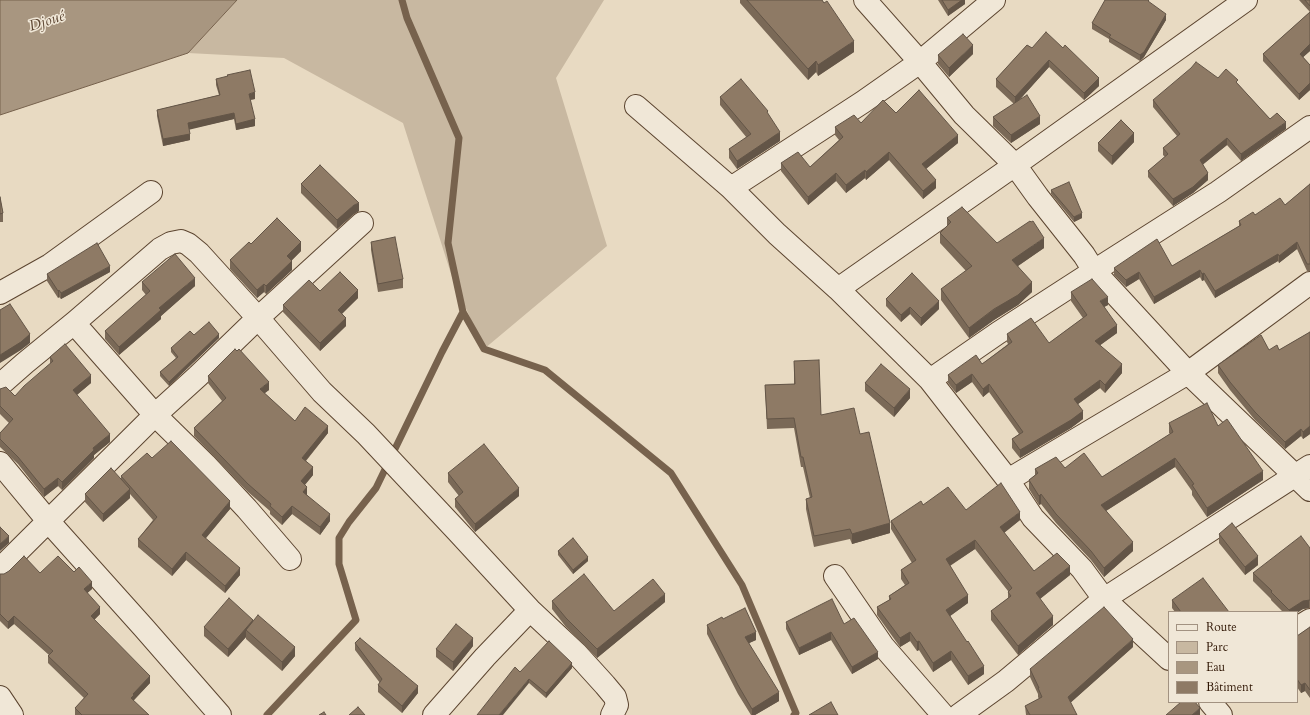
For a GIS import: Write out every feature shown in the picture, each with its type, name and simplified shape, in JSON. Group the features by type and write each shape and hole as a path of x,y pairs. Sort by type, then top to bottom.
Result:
{"street":[{"path":"865,0 920,62 964,115 1015,165 1042,203 1084,255 1094,271 1188,373 1305,478 1104,599 1006,681 959,715"},
{"path":"731,188 863,102 920,62 994,0"},
{"path":"838,289 1246,0"},
{"path":"636,106 731,188 777,234 838,289 930,380 1008,480 1033,518 1082,569 1104,599 1168,658"},
{"path":"930,380 1094,271 1218,192 1310,127"},
{"path":"0,294 50,265 151,192"},
{"path":"0,569 155,415 362,223"},
{"path":"0,385 160,249 171,243 181,241 188,244 199,253 258,318 322,392 366,434 530,610 576,653 615,697 617,705 612,715"},
{"path":"1008,480 1188,373 1310,283"},
{"path":"74,323 155,415 205,464 247,509 290,559"},
{"path":"0,463 48,522 220,715"},
{"path":"835,576 883,646 943,715"},
{"path":"434,715 485,656 530,610"},
{"path":"1298,627 1310,620"},
{"path":"0,698 12,715"},
{"path":"1211,703 1221,715"}],"green space":[{"path":"237,0 604,0 556,78 607,246 484,349 452,277 403,123 284,58 188,53"}],"water":[{"name":"Djoué","path":"0,0 237,0 188,53 0,115"}],"building":[{"path":"747,0 822,0 824,3 827,1 854,41 818,65 816,61 808,69"},
{"path":"942,0 962,0 948,10"},
{"path":"1105,0 1149,0 1148,1 1166,14 1144,52 1140,55 1109,37 1111,35 1092,23"},
{"path":"1305,0 1310,0 1310,6"},
{"path":"1310,12 1310,44 1300,54 1310,65 1310,83 1299,94 1263,54"},
{"path":"1046,32 1063,48 1065,45 1099,78 1084,93 1049,60 1015,97 996,79 1027,45 1032,48"},
{"path":"963,34 973,45 949,68 938,55"},
{"path":"1196,62 1218,78 1226,69 1238,80 1236,82 1270,119 1277,113 1286,122 1241,154 1227,138 1200,160 1208,173 1193,187 1173,199 1148,171 1168,154 1163,148 1180,134 1153,100"},
{"path":"250,70 255,92 249,94 255,119 236,124 234,113 188,123 190,134 163,139 157,110 220,95 216,79"},
{"path":"741,79 768,111 767,112 780,132 737,161 729,149 751,134 720,97"},
{"path":"919,90 958,135 922,164 936,180 923,191 889,152 866,172 865,170 846,185 836,173 808,197 781,163 798,152 810,167 843,137 835,127 854,115 861,123 883,100 896,113"},
{"path":"1027,95 1040,116 1011,135 993,117"},
{"path":"1121,120 1134,133 1112,156 1098,143"},
{"path":"320,165 359,203 354,205 337,220 301,184"},
{"path":"1069,182 1082,213 1074,217 1051,190"},
{"path":"1310,184 1310,264 1307,264 1297,242 1279,256 1278,254 1215,291 1204,273 1202,274 1200,270 1154,297 1139,272 1126,280 1114,268 1157,239 1172,266 1241,225 1239,221 1253,212 1255,215 1280,198 1285,205"},
{"path":"0,197 3,213 0,214"},
{"path":"962,207 997,243 1030,221 1033,221 1044,238 1012,260 1032,282 1018,295 994,309 969,328 941,289 972,266 940,233 951,222 947,218"},
{"path":"277,218 301,242 287,256 292,261 266,286 264,284 257,290 230,260 249,242 251,244"},
{"path":"395,237 403,279 378,284 371,242"},
{"path":"97,243 110,266 61,293 59,290 58,291 47,274"},
{"path":"175,254 195,278 159,308 161,310 119,347 105,331 150,291 142,282"},
{"path":"340,272 358,290 338,310 346,318 320,343 283,305 309,280 320,291"},
{"path":"912,273 939,301 921,318 910,307 901,315 886,299"},
{"path":"1092,279 1108,297 1100,301 1117,325 1095,341 1122,364 1105,385 1100,380 1074,399 1083,411 1071,420 1020,450 1012,439 1023,432 989,384 983,389 972,374 956,385 948,375 976,355 982,364 1012,342 1007,334 1031,318 1049,343 1087,315 1071,292"},
{"path":"10,304 30,334 21,342 0,355 0,310"},
{"path":"209,322 219,334 169,382 160,372 178,357 171,348 190,331 194,335"},
{"path":"1310,332 1310,426 1303,432 1301,429 1285,442 1255,412 1218,365 1261,335 1269,350 1277,345 1279,350"},
{"path":"65,344 91,375 73,390 110,434 93,448 94,450 62,482 58,478 44,489 18,457 0,439 0,433 13,419 0,406 0,389 6,387 15,396 24,386 53,361 50,357"},
{"path":"235,349 237,351 239,349 269,382 260,389 295,421 305,407 328,426 302,458 313,467 301,481 307,487 303,492 330,514 320,527 292,506 282,517 270,506 271,504 248,484 194,428 226,398 208,376"},
{"path":"819,360 821,415 854,408 860,434 869,432 890,523 852,534 850,529 814,536 806,499 812,497 803,457 801,457 794,418 767,419 765,385 795,384 794,361"},
{"path":"881,364 910,389 894,408 865,383"},
{"path":"1207,403 1218,426 1227,419 1263,471 1207,508 1192,485 1194,484 1175,458 1101,505 1133,542 1104,568 1091,551 1056,514 1041,494 1039,496 1029,480 1038,473 1035,469 1056,457 1065,468 1084,453 1102,477 1173,432 1169,423"},
{"path":"171,441 230,501 202,535 240,568 225,586 186,552 172,569 138,539 157,517 121,476 147,453 152,458"},
{"path":"484,444 519,488 475,524 455,499 463,492 448,473"},
{"path":"111,468 130,489 103,514 85,494"},
{"path":"1001,483 1020,512 1000,527 1034,571 1057,553 1070,566 1036,593 1053,616 1018,646 991,611 1011,596 1008,592 1012,588 975,540 946,559 968,595 946,610 984,666 968,676 951,651 933,663 919,641 917,642 910,632 900,638 877,607 891,599 889,596 909,583 901,570 916,560 891,521 921,501 923,505 948,487 966,510"},
{"path":"1232,523 1258,556 1245,567 1219,534"},
{"path":"0,527 9,536 0,544"},
{"path":"1301,536 1310,548 1310,600 1303,601 1289,610 1253,573"},
{"path":"573,538 588,557 573,570 558,551"},
{"path":"24,556 40,573 58,556 74,572 79,567 92,582 84,589 100,607 91,616 150,676 131,698 149,715 82,715 75,708 88,694 48,656 53,651 14,616 8,622 0,614 0,574 4,574 9,571"},
{"path":"584,574 614,611 653,579 665,594 597,649 566,618 552,601"},
{"path":"1203,578 1228,611 1180,611 1172,600"},
{"path":"229,598 253,620 228,649 204,627"},
{"path":"832,599 844,624 854,618 878,652 852,667 831,632 799,648 786,622"},
{"path":"1104,607 1133,639 1068,697 1077,715 1030,715 1025,706 1042,697 1030,669"},
{"path":"745,608 756,632 745,637 779,692 752,709 707,625"},
{"path":"258,615 295,647 282,662 246,630"},
{"path":"456,624 473,638 453,662 436,649"},
{"path":"1310,627 1310,690 1305,683 1301,685 1298,680 1298,635"},
{"path":"360,638 418,686 402,706 378,685 382,679 355,643"},
{"path":"549,641 572,663 546,693 529,679 499,715 477,715 515,667 520,672"},
{"path":"831,702 838,715 809,715"},
{"path":"1180,703 1196,703 1200,708 1192,715 1166,715"},
{"path":"358,707 365,715 349,715"},
{"path":"324,712 326,715 319,715"}],"waterway":[{"path":"402,0 407,18 459,138 448,243 463,312 484,349 545,370 671,473 742,585 796,713 794,715"},
{"path":"267,715 356,620 339,564 339,538 349,522 376,488 463,312"}]}
